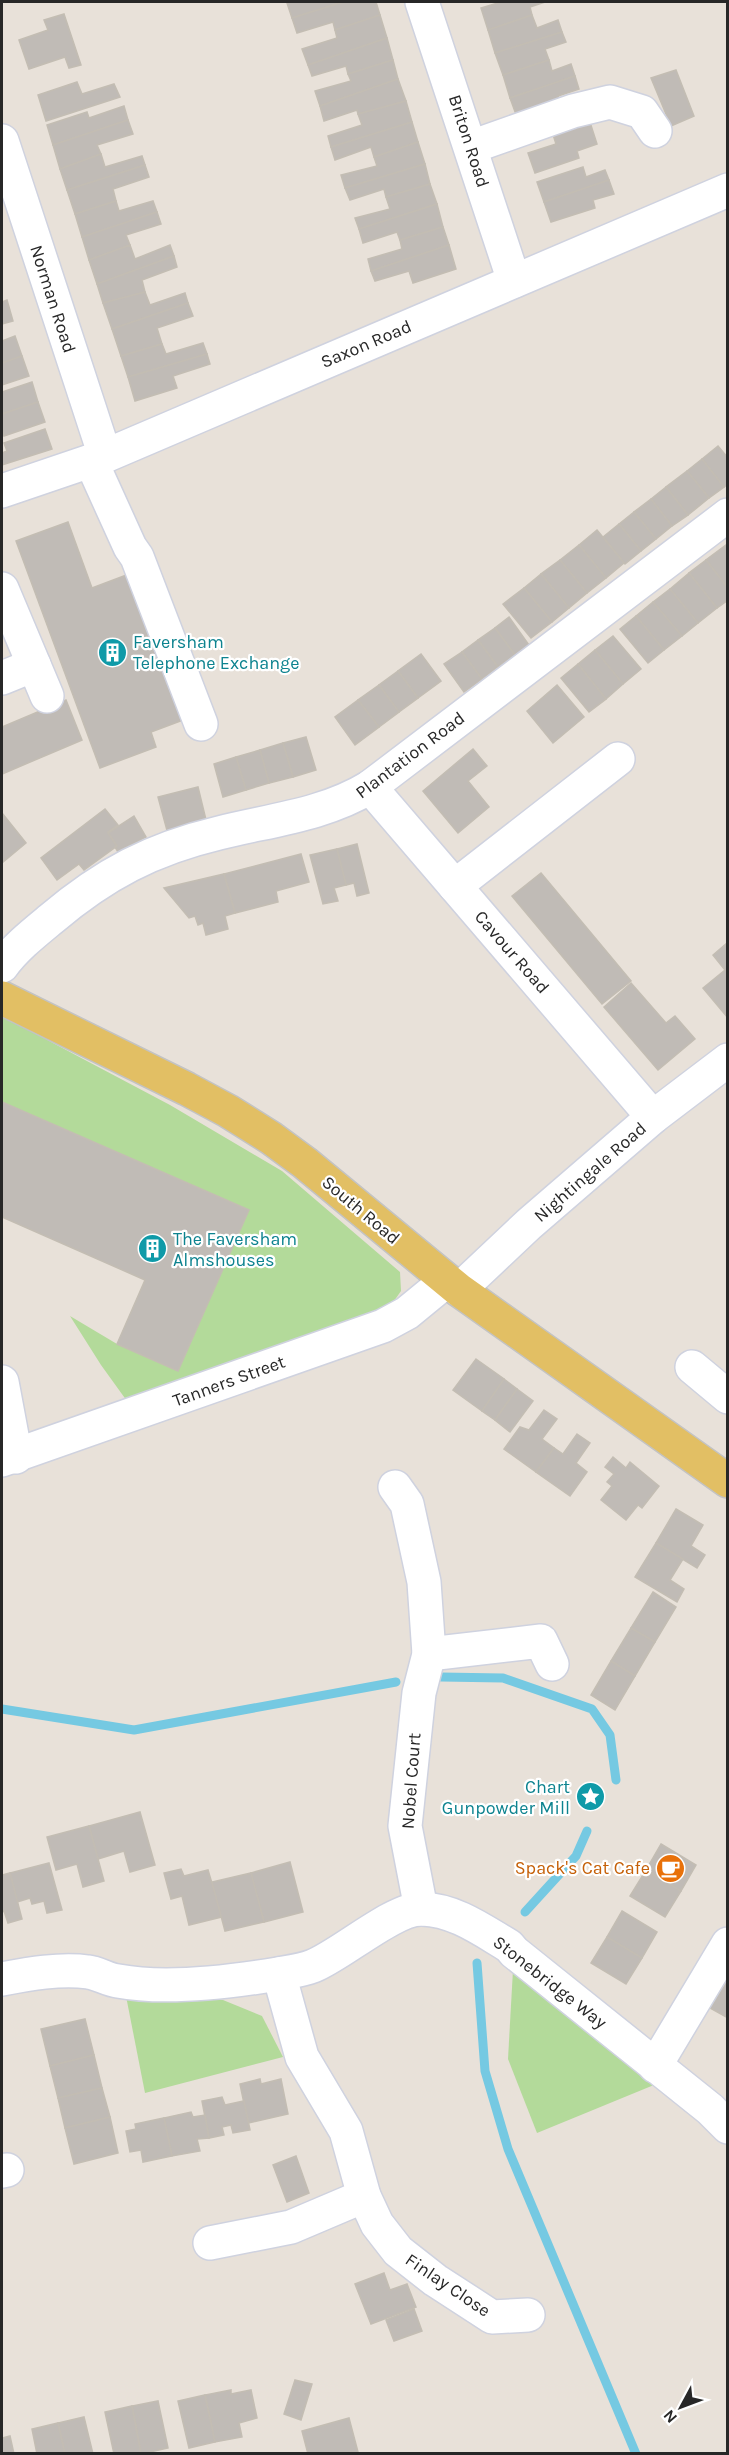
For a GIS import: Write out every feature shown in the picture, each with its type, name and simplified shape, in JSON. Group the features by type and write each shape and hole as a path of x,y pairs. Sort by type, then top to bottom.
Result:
{"main road":[{"name":"South Road","path":"2,998 187,1089 245,1122 305,1163 452,1286 728,1481"}],"street":[{"name":"Briton Road","path":"422,2 514,280"},
{"path":"471,147 573,111 610,102 642,111 655,131"},
{"name":"Norman Road","path":"2,141 98,458 130,547 137,556 201,724"},
{"name":"Saxon Road","path":"2,491 98,458 728,190"},
{"name":"Plantation Road","path":"2,966 35,932 76,898 142,858 188,841 326,809 349,800 370,787 728,515"},
{"path":"2,589 47,696"},
{"path":"2,678 34,665"},
{"path":"455,886 618,759"},
{"name":"Cavour Road","path":"370,787 653,1118"},
{"name":"Nightingale Road","path":"452,1286 504,1246 653,1118 728,1060"},
{"name":"Tanners Street","path":"9,1458 383,1326 452,1286"},
{"path":"692,1367 728,1397"},
{"path":"2,1382 9,1458"},
{"name":"Nobel Court","path":"395,1487 406,1504 424,1582 429,1654 419,1693 405,1826 421,1909"},
{"path":"429,1654 542,1641 552,1664"},
{"path":"2,1979 36,1973 88,1972 118,1982 177,1984 222,1982 279,1974 313,1966 404,1913 421,1909"},
{"name":"Stonebridge Way","path":"421,1909 461,1917 509,1946 710,2109 728,2127"},
{"path":"655,2066 728,1944"},
{"name":"Finlay Close","path":"279,1974 302,2057 346,2131 364,2196 377,2224 398,2251 435,2280 492,2317 528,2315"},
{"path":"210,2243 291,2227 364,2196"}],"green space":[{"path":"2,1016 170,1105 282,1171 400,1272 401,1291 389,1308 132,1408 70,1316 117,1344 178,1371 248,1210 2,1102"},
{"path":"514,1952 671,2078 537,2133 508,2059"},
{"path":"125,1991 223,2000 262,2016 283,2057 145,2093"}],"building":[{"path":"343,2 292,18 287,3"},
{"path":"343,2 376,2 380,15 335,30 333,22 297,33 292,18"},
{"path":"501,2 545,2 530,7 532,15 488,30 481,8"},
{"path":"64,14 81,65 69,68 65,57 29,69 19,40 48,30 44,20"},
{"path":"380,15 387,38 308,65 302,49 337,38 335,30"},
{"path":"532,15 537,28 558,20 562,32 495,53 488,30"},
{"path":"562,32 566,42 545,49 549,60 503,75 495,53"},
{"path":"387,38 393,60 348,74 346,66 312,76 308,65"},
{"path":"393,60 398,79 320,106 315,91 351,81 348,74"},
{"path":"549,60 552,71 571,64 575,76 510,98 503,75"},
{"path":"676,70 694,116 671,126 651,78"},
{"path":"575,76 579,89 558,96 561,103 517,117 510,98"},
{"path":"398,79 406,101 358,114 357,110 324,121 320,106"},
{"path":"77,82 82,94 114,84 120,97 46,121 38,95"},
{"path":"406,101 412,122 331,147 328,136 362,125 358,114"},
{"path":"124,106 128,120 53,145 47,125 87,112 89,118"},
{"path":"588,116 597,144 577,151 579,158 535,173 528,153 556,144 551,128"},
{"path":"128,120 133,134 97,145 101,154 60,169 53,145"},
{"path":"412,122 418,142 374,157 371,147 335,160 331,147"},
{"path":"418,142 425,164 345,188 341,175 377,166 374,157"},
{"path":"101,154 105,167 142,156 145,165 67,190 60,169"},
{"path":"425,164 430,184 386,197 384,189 350,200 345,188"},
{"path":"145,165 149,177 113,189 116,201 75,214 67,190"},
{"path":"583,167 586,177 605,170 609,180 544,202 537,182"},
{"path":"609,180 614,194 593,200 595,208 551,222 544,202"},
{"path":"430,184 437,204 359,229 355,218 390,209 386,197"},
{"path":"116,201 119,211 153,201 157,212 82,237 75,214"},
{"path":"437,204 443,227 400,240 397,232 363,243 359,229"},
{"path":"157,212 161,224 126,235 130,245 89,260 82,237"},
{"path":"443,227 449,245 371,271 368,259 402,249 400,240"},
{"path":"130,245 135,259 170,245 174,256 97,284 89,260"},
{"path":"449,245 456,269 413,283 409,271 375,281 371,271"},
{"path":"174,256 177,267 142,280 145,292 103,303 97,284"},
{"path":"145,292 150,305 185,293 188,303 112,329 103,303"},
{"path":"7,300 13,321 2,324 2,302"},
{"path":"188,303 193,316 157,328 162,344 121,356 112,329"},
{"path":"15,336 22,356 2,363 2,341"},
{"path":"203,343 207,354 128,377 121,356 162,344 166,354"},
{"path":"207,354 210,364 173,376 177,388 135,401 128,377"},
{"path":"22,356 29,376 2,385 2,363"},
{"path":"32,382 38,402 2,414 2,392"},
{"path":"38,402 45,422 4,436 2,414"},
{"path":"45,429 52,449 2,465 2,453 7,451 4,443"},
{"path":"718,446 728,458 728,484 724,487 702,459"},
{"path":"702,459 724,487 709,498 687,471"},
{"path":"687,471 709,498 688,515 666,487"},
{"path":"666,487 688,515 672,526 651,499"},
{"path":"651,499 672,526 656,539 634,512"},
{"path":"634,512 656,539 641,551 619,524"},
{"name":"Faversham Telephone Exchange","path":"68,522 92,588 137,571 191,717 151,732 156,747 100,768 16,541"},
{"path":"619,524 641,551 625,564 603,537"},
{"path":"597,530 624,563 606,578 579,545"},
{"path":"579,545 606,578 587,593 560,560"},
{"path":"726,545 728,547 728,588 706,560"},
{"path":"560,560 587,593 569,608 541,574"},
{"path":"706,560 728,588 728,600 717,608 689,573"},
{"path":"689,573 717,608 698,623 670,589"},
{"path":"541,574 569,608 552,622 524,588"},
{"path":"524,588 552,622 531,638 503,604"},
{"path":"670,589 698,623 682,636 653,602"},
{"path":"653,602 682,636 664,650 636,616"},
{"path":"636,616 664,650 648,663 620,629"},
{"path":"509,617 529,645 515,655 495,628"},
{"path":"495,628 515,655 498,667 478,640"},
{"path":"613,636 641,669 623,684 595,650"},
{"path":"478,640 498,667 482,679 462,652"},
{"path":"595,650 623,684 606,699 578,664"},
{"path":"462,652 482,679 464,692 444,664"},
{"path":"421,654 441,681 418,698 398,671"},
{"path":"578,664 606,699 589,712 561,678"},
{"path":"398,671 418,698 399,712 379,685"},
{"path":"379,685 399,712 379,727 358,700"},
{"path":"557,685 584,717 553,743 527,711"},
{"path":"66,700 82,740 2,774 2,727"},
{"path":"358,700 379,727 355,745 335,717"},
{"path":"306,737 316,770 293,777 283,743"},
{"path":"283,743 293,777 269,783 260,750"},
{"path":"473,749 487,766 468,781 489,807 458,833 423,791"},
{"path":"260,750 269,783 246,790 236,757"},
{"path":"236,757 246,790 223,797 214,764"},
{"path":"198,787 207,824 168,834 158,797"},
{"path":"105,809 118,825 108,832 117,846 84,870 79,864 57,880 41,858"},
{"path":"2,813 26,843 2,863"},
{"path":"134,816 146,837 118,852 115,847 117,846 108,833"},
{"path":"357,844 369,893 357,896 354,883 346,885 337,849"},
{"path":"337,849 346,885 334,888 338,901 323,904 310,855"},
{"path":"301,854 309,882 276,891 278,902 235,913 224,874"},
{"path":"541,873 631,981 602,1004 512,896"},
{"path":"224,874 235,913 225,916 228,929 206,935 203,923 198,925 195,916 189,918 164,888"},
{"path":"727,943 728,1018 703,988 725,970 713,955"},
{"path":"631,983 666,1023 675,1016 695,1039 658,1070 604,1007"},
{"name":"The Faversham Almshouses","path":"2,1102 249,1210 178,1371 117,1344 145,1280 2,1217"},
{"path":"476,1359 504,1379 482,1411 453,1390"},
{"path":"504,1379 517,1389 495,1420 482,1411"},
{"path":"517,1389 533,1401 510,1432 495,1420"},
{"path":"544,1410 557,1419 542,1439 554,1448 536,1472 504,1449 520,1427 529,1430"},
{"path":"577,1434 590,1443 576,1463 587,1472 570,1496 536,1472 554,1448 563,1454"},
{"path":"613,1457 626,1468 630,1462 659,1486 642,1508 638,1505 626,1520 601,1500 612,1486 607,1482 614,1474 605,1467"},
{"path":"676,1509 703,1525 691,1546 705,1555 697,1568 656,1543"},
{"path":"656,1543 683,1559 670,1580 684,1589 677,1602 635,1577"},
{"path":"653,1592 676,1607 655,1642 631,1628"},
{"path":"631,1628 655,1642 635,1676 611,1661"},
{"path":"611,1661 635,1676 615,1710 591,1695"},
{"path":"140,1812 155,1865 130,1872 124,1851 98,1859 89,1826"},
{"path":"89,1826 104,1881 83,1887 77,1864 56,1870 47,1837"},
{"name":"Spack's Cat Cafe","path":"661,1844 696,1865 681,1891 646,1870"},
{"path":"290,1862 303,1912 264,1922 251,1873"},
{"path":"49,1863 62,1910 47,1913 44,1901 32,1904 30,1898 17,1902 10,1873"},
{"path":"181,1869 184,1876 208,1870 222,1917 189,1925 182,1896 171,1899 164,1873"},
{"path":"646,1870 681,1891 665,1917 630,1896"},
{"path":"10,1873 22,1919 8,1923 4,1911 2,1912 2,1875"},
{"path":"251,1873 264,1922 225,1931 212,1882"},
{"path":"622,1911 657,1932 642,1958 607,1937"},
{"path":"607,1937 642,1958 626,1984 591,1963"},
{"path":"726,1982 728,1983 728,2018 710,2008"},
{"path":"85,2019 94,2055 50,2066 41,2029"},
{"path":"94,2055 102,2088 58,2098 50,2066"},
{"path":"260,2079 261,2084 281,2079 288,2114 248,2123 240,2084"},
{"path":"102,2088 110,2117 65,2128 58,2098"},
{"path":"222,2097 225,2105 244,2101 250,2130 233,2133 231,2125 222,2127 224,2135 209,2138 202,2101"},
{"path":"191,2112 193,2117 205,2115 209,2138 197,2139 200,2151 172,2156 164,2118"},
{"path":"110,2117 118,2153 74,2164 65,2128"},
{"path":"164,2118 172,2156 143,2162 141,2150 130,2152 126,2131 136,2129 135,2124"},
{"path":"296,2156 309,2193 287,2202 273,2165"},
{"path":"384,2273 390,2290 407,2284 416,2307 371,2324 355,2284"},
{"path":"414,2309 422,2331 394,2341 386,2320"},
{"path":"295,2380 312,2384 301,2420 284,2414"},
{"path":"231,2390 231,2394 251,2390 257,2418 239,2423 242,2437 215,2442 205,2395"},
{"path":"205,2395 215,2442 189,2448 178,2401"},
{"path":"158,2401 168,2448 141,2454 132,2406"},
{"path":"132,2406 141,2454 114,2454 105,2412"},
{"path":"84,2417 93,2454 65,2454 58,2423"},
{"path":"349,2418 358,2452 308,2454 302,2431"},
{"path":"58,2423 65,2454 37,2454 32,2429"},
{"path":"10,2436 14,2454 2,2454 2,2438"}],"waterway":[{"path":"441,1677 503,1678 592,1709 610,1735 616,1780"},
{"path":"2,1709 134,1730 396,1682"},
{"path":"525,1912 576,1856 587,1831"},
{"path":"477,1963 485,2071 508,2149 636,2454"}],"place":[{"name":"Faversham Telephone Exchange","path":"112,652"},
{"name":"The Faversham Almshouses","path":"152,1249"},
{"name":"Chart Gunpowder Mill","path":"591,1797"},
{"name":"Spack's Cat Cafe","path":"671,1868"}]}
